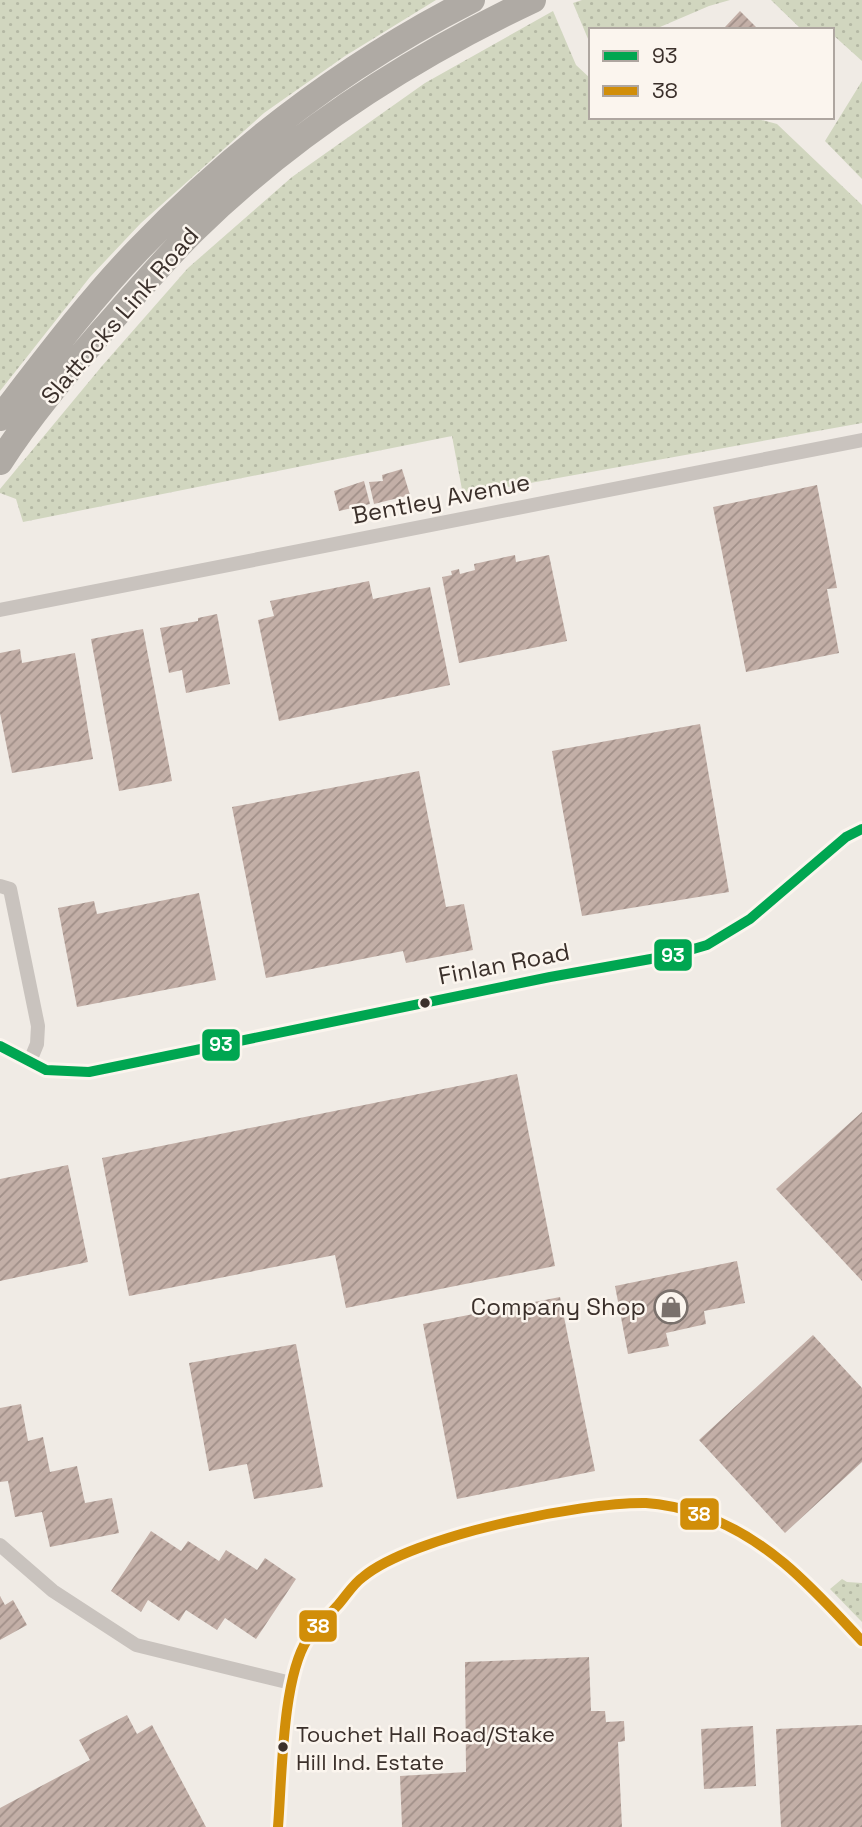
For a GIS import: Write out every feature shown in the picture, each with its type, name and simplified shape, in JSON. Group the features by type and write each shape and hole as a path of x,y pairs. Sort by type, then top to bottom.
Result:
{"highway":[{"name":"Slattocks Link Road","path":"0,418 54,348 137,251 210,180 288,116 351,70 472,0"},
{"name":"Slattocks Link Road","path":"0,462 74,364 155,270 229,198 303,136 378,85 454,39 533,0"}],"street":[{"name":"Bentley Avenue","path":"0,610 862,440"},
{"path":"0,597 16,603 29,603"},
{"name":"Finlan Road","path":"0,1046 46,1070 89,1072 684,952 707,945 750,919 846,836 862,829"},
{"path":"0,886 10,889 38,1026 37,1044 30,1061"},
{"path":"278,1827 291,1683 306,1641 362,1577 401,1554 476,1530 597,1505 647,1503 670,1506 735,1529 770,1550 801,1576 862,1641"},
{"path":"0,1545 53,1591 136,1645 291,1683"}],"green space":[{"path":"0,0 436,0 345,56 264,113 141,223 90,277 0,391"},
{"path":"582,0 730,0 658,28 589,28 589,41 573,3"},
{"path":"771,0 862,0 862,61 834,36 834,28 800,28"},
{"path":"553,11 576,65 589,77 589,119 758,119 777,124 862,205 862,423 463,495 452,436 23,522 16,499 0,493 0,489 188,268 292,177 425,83"},
{"path":"862,81 862,179 825,141"},
{"path":"842,1579 862,1583 862,1622 830,1589"}],"building":[{"path":"740,11 757,28 726,28"},
{"path":"402,469 410,495 374,504 369,482 383,481 382,475"},
{"path":"364,481 370,504 339,511 334,491"},
{"path":"817,485 837,588 827,589 839,653 746,672 713,507"},
{"path":"515,555 516,562 549,555 567,641 459,663 442,577 452,575 451,571 459,569 460,574 475,570 474,564"},
{"path":"369,581 373,599 430,587 450,685 279,721 258,620 274,616 270,601"},
{"path":"217,614 230,684 186,693 182,670 169,673 160,628 198,621 198,618"},
{"path":"143,629 172,781 119,791 91,639"},
{"path":"20,649 22,663 75,653 93,759 12,773 0,713 0,653"},
{"path":"700,724 729,892 582,916 552,751"},
{"path":"419,771 446,907 464,904 473,950 406,963 403,951 266,978 232,807"},
{"path":"199,893 216,980 77,1007 58,908 94,901 97,914"},
{"path":"517,1074 555,1266 346,1308 335,1255 129,1296 102,1158"},
{"path":"862,1112 862,1281 776,1189"},
{"path":"68,1165 88,1262 0,1281 0,1179"},
{"name":"Company Shop","path":"737,1261 745,1303 704,1311 706,1324 666,1333 669,1346 628,1354 615,1286"},
{"path":"560,1297 595,1471 457,1499 423,1324"},
{"path":"813,1335 862,1388 862,1462 785,1533 699,1440"},
{"path":"296,1344 323,1487 254,1499 247,1464 209,1471 189,1363"},
{"path":"21,1404 28,1441 43,1437 50,1472 77,1466 85,1503 112,1498 119,1533 50,1547 42,1512 15,1517 8,1481 0,1482 0,1408"},
{"path":"151,1531 181,1551 188,1541 219,1561 226,1550 257,1570 265,1558 296,1579 256,1639 225,1618 217,1630 186,1610 179,1621 148,1600 141,1612 111,1591"},
{"path":"0,1596 5,1605 13,1600 27,1625 0,1640"},
{"path":"589,1657 591,1711 605,1711 606,1722 624,1721 625,1741 618,1742 622,1827 402,1827 400,1776 466,1772 465,1662"},
{"path":"127,1715 137,1734 152,1725 206,1827 0,1827 0,1808 90,1760 79,1740"},
{"path":"862,1725 862,1827 781,1827 776,1729"},
{"path":"753,1726 756,1786 704,1789 701,1729"}],"transit line":[{"name":"93","path":"0,1046 46,1070 89,1072 550,977 673,955 707,945 750,919 846,837 862,829"},
{"name":"38","path":"278,1827 288,1704 292,1679 307,1640 363,1577 387,1562 457,1535 581,1508 646,1503 681,1509 726,1525 770,1552 809,1585 862,1641"}],"place":[{"name":"Company Shop","path":"671,1307"},
{"name":"Touchet Hall Road/Stake Hill Ind. Estate","path":"283,1747"}]}
